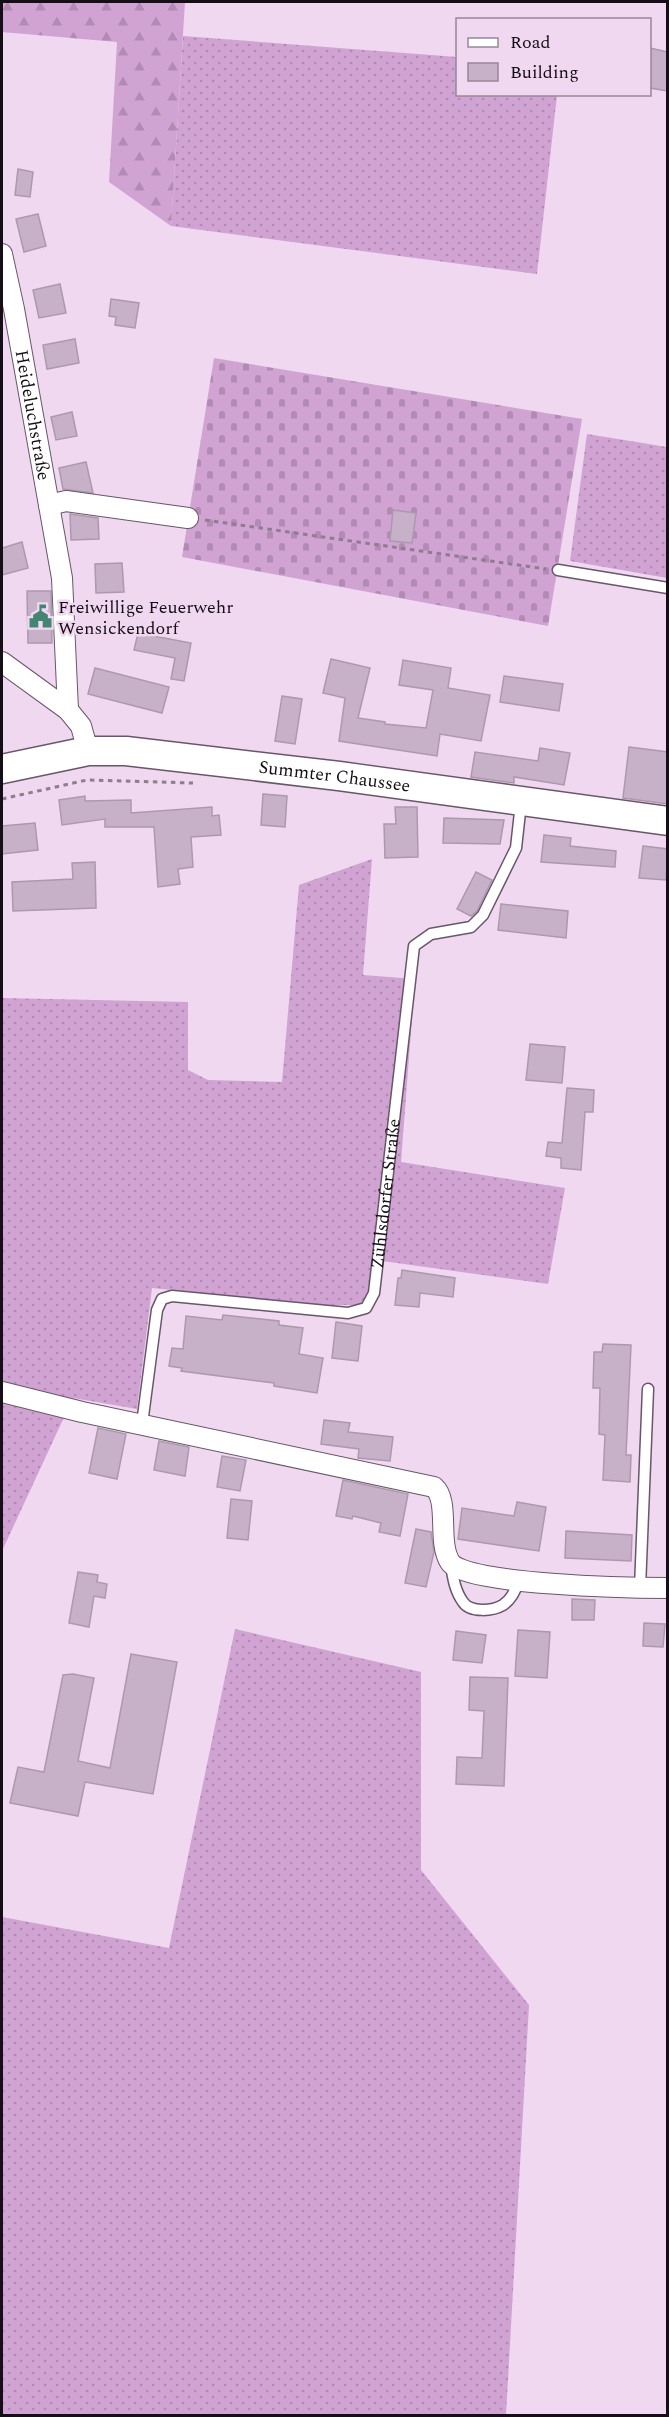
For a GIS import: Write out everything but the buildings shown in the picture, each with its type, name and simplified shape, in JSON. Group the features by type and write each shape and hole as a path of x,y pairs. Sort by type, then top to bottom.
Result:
{"main road":[{"name":"Summter Chaussee","path":"2,769 87,751 126,752 339,776 668,821"}],"street":[{"name":"Heideluchstraße","path":"2,255 14,309 62,578 68,710"},
{"name":"Heideluchstraße","path":"49,505 66,501 188,518"},
{"path":"3,661 68,710 81,726 87,751"},
{"path":"2,1392 434,1487 441,1498 444,1551 451,1565 462,1570 519,1581 668,1588"}],"lane":[{"path":"558,570 668,588"},
{"name":"Zühlsdorfer Straße","path":"142,1424 158,1310 162,1299 172,1296 348,1313 366,1308 374,1293 414,946 431,934 471,927 483,915 516,848 521,802"},
{"path":"640,1588 648,1389"},
{"path":"451,1565 455,1589 464,1604 472,1609 482,1610 502,1606 513,1595 519,1581"}],"path":[{"path":"188,518 558,570"},
{"path":"2,799 87,780 202,784"}],"green space":[{"path":"2,2 185,2 171,226 109,182 117,42 2,32"},
{"path":"183,36 456,57 456,96 557,96 537,274 171,226"},
{"path":"214,358 582,419 548,626 182,557"},
{"path":"587,434 667,447 667,578 570,561"},
{"path":"372,859 363,975 415,979 401,1162 565,1188 548,1284 375,1260 366,1305 318,1305 152,1288 137,1409 73,1398 2,1551 2,998 188,1002 188,1070 208,1080 282,1082 299,885"},
{"path":"235,1629 421,1672 421,1870 529,2005 506,2415 2,2415 2,1917 169,1948"}],"place":[{"name":"Freiwillige Feuerwehr Wensickendorf","path":"40,617"}]}
